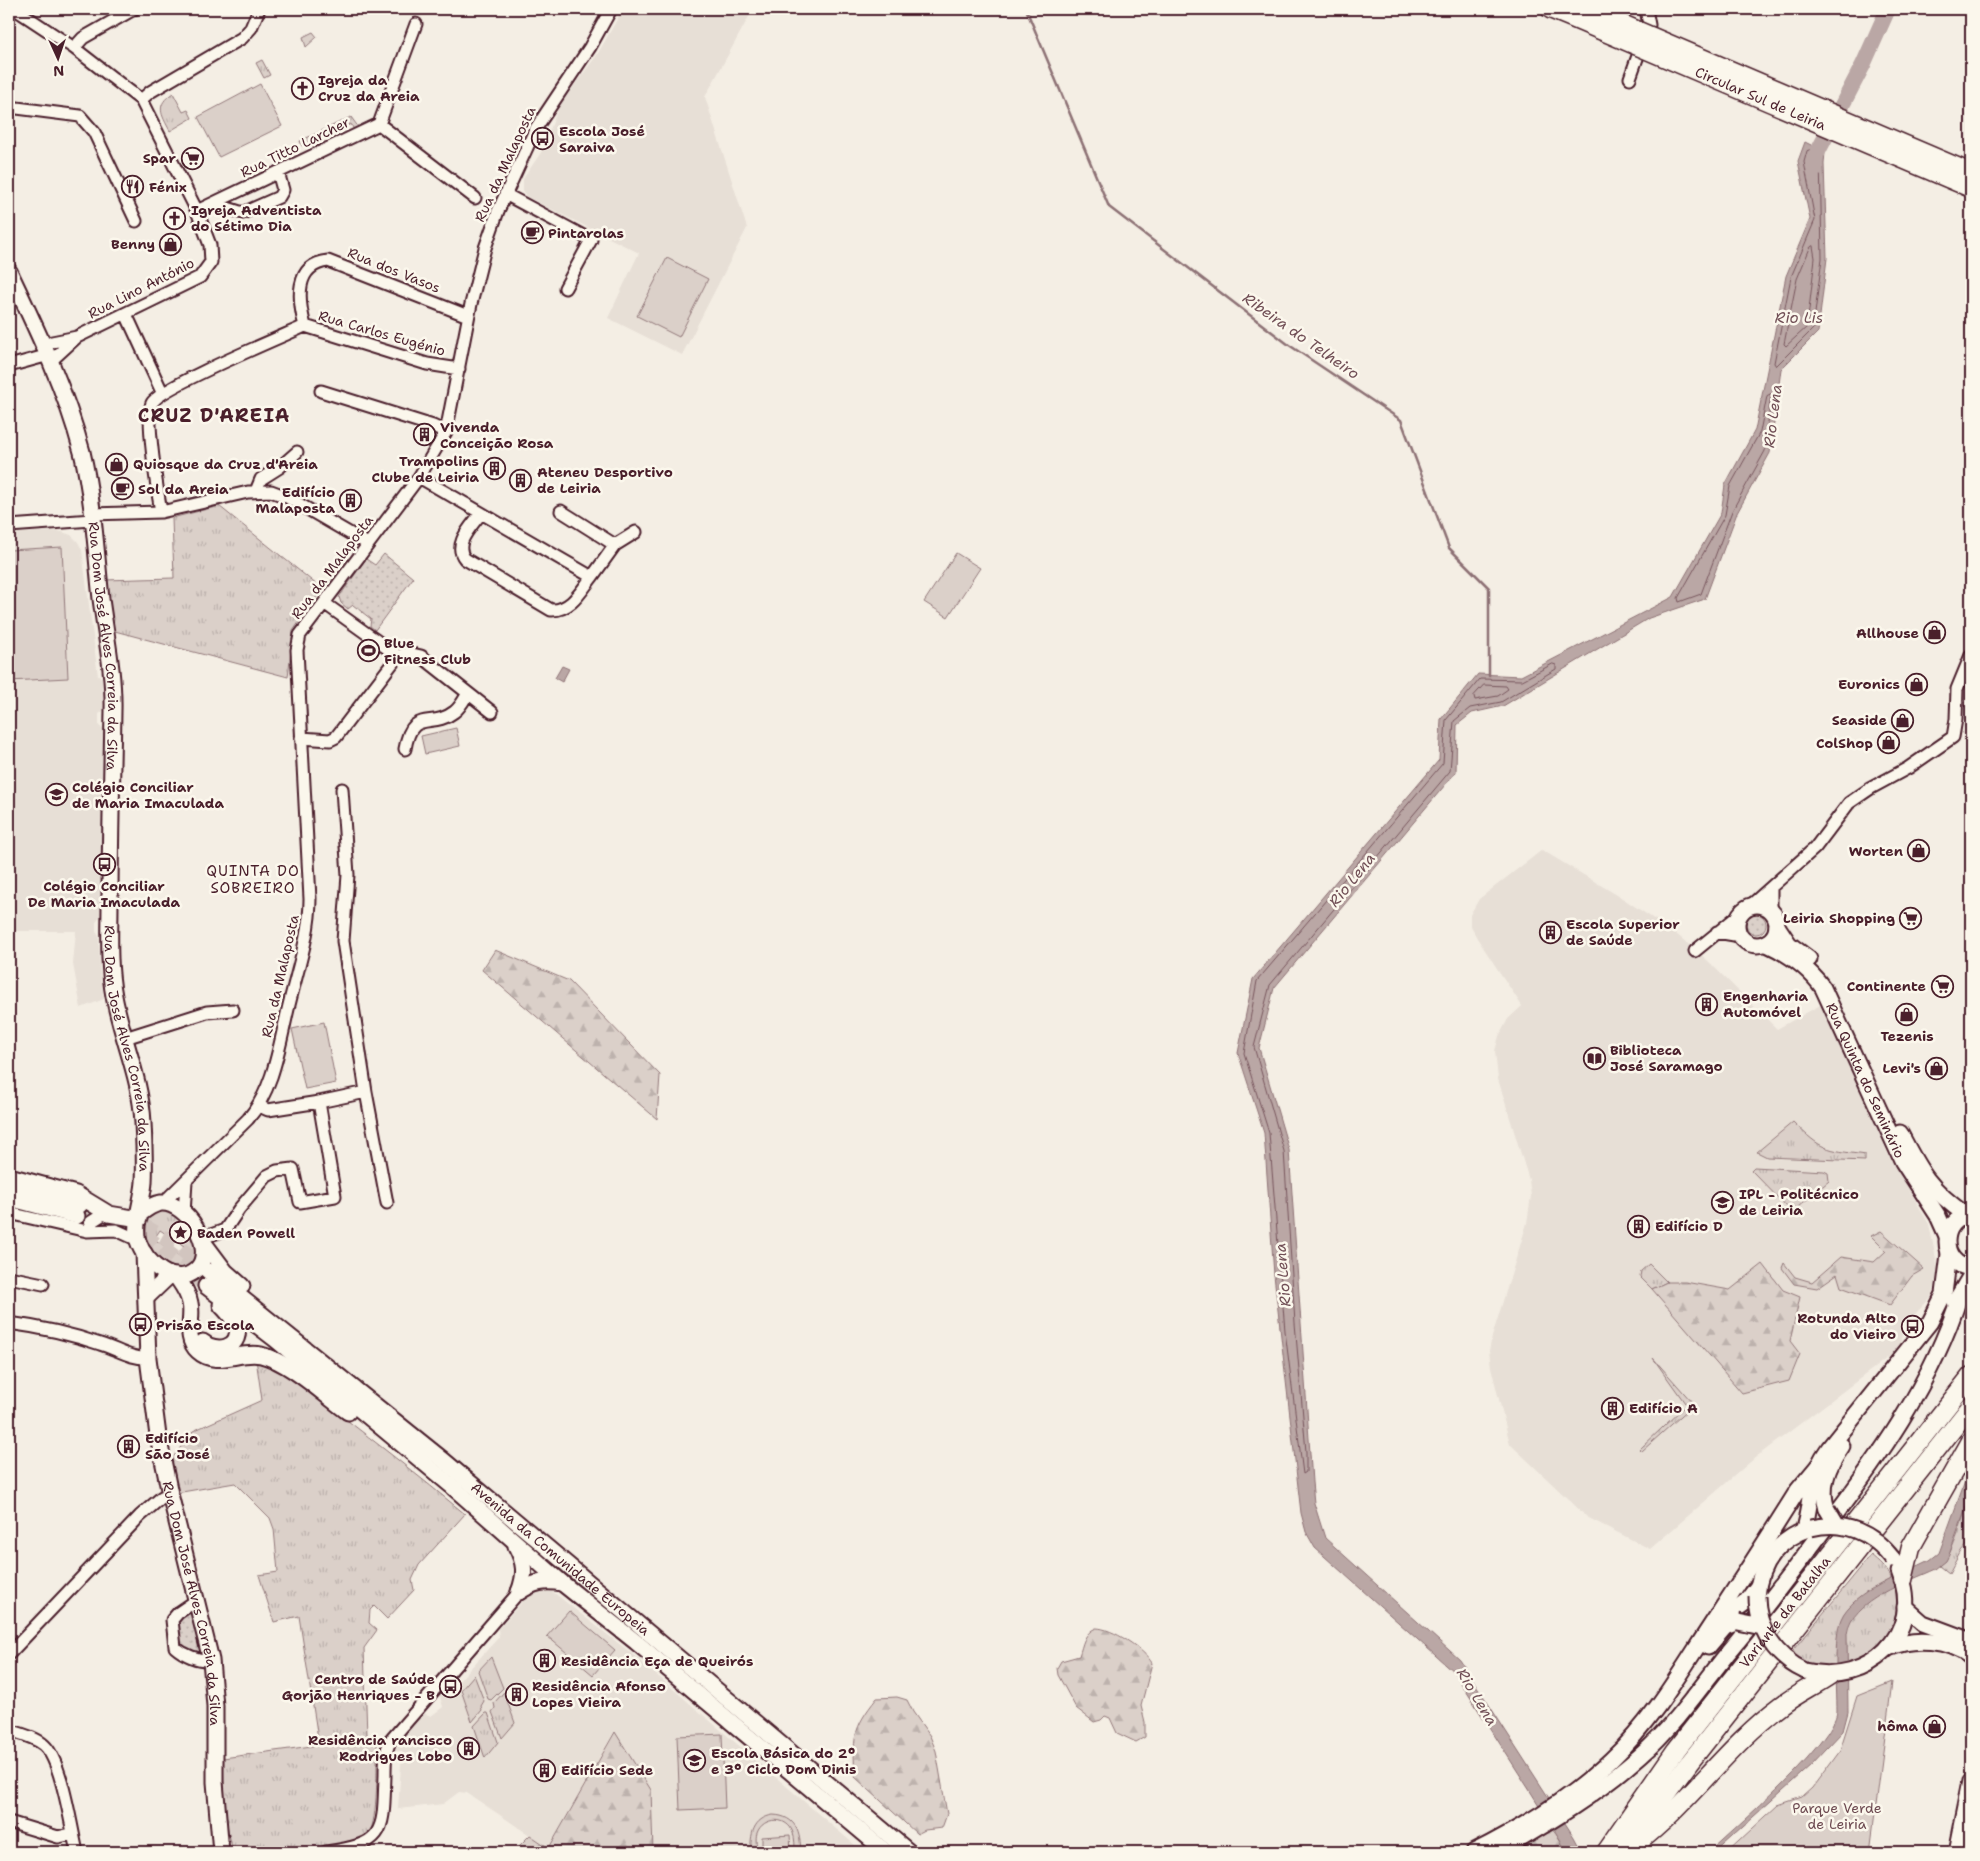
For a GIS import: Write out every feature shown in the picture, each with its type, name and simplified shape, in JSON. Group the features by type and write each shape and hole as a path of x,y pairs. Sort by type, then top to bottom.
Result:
{"highway":[{"name":"Circular Sul de Leiria","path":"1550,9 1580,14 1971,173"},
{"name":"Circular Sul de Leiria","path":"1580,14 1971,188"},
{"name":"Variante da Batalha","path":"1605,1852 1694,1727 1971,1376"},
{"name":"Variante da Batalha","path":"1626,1852 1641,1827 1689,1762 1971,1406"},
{"path":"1903,1580 1905,1565 1911,1547 1971,1442"},
{"path":"1626,1852 1662,1822 1780,1706 1830,1676"}],"main road":[{"name":"Rua Dom José Alves Correia da Silva","path":"9,271 49,354 82,453 91,517 114,708 110,868 111,978 141,1101 144,1184 140,1217"},
{"path":"1740,936 1736,926 1739,915 1751,905 1765,906 1771,910"},
{"name":"Rua Quinta do Seminário","path":"1771,910 1777,920 1777,926 1789,944 1831,981 1914,1161 1935,1191 1969,1215"},
{"path":"1765,943 1774,936 1777,926"},
{"name":"Rua Quinta do Seminário","path":"1740,936 1748,943 1765,943 1780,951 1808,971 1823,988 1903,1162 1938,1216 1947,1236 1949,1254 1947,1284 1930,1322 1828,1448 1818,1466"},
{"path":"9,1176 76,1194 105,1213 140,1217 163,1203 184,1214 233,1279 409,1424 428,1441 443,1460"},
{"name":"Rua Dom José Alves Correia da Silva","path":"144,1184 163,1203"},
{"path":"9,1187 78,1211 9,1198"},
{"path":"1947,1236 1954,1223 1969,1215"},
{"path":"140,1217 141,1247 155,1266 173,1276 188,1296 191,1305 189,1330 191,1339 198,1352 213,1358 253,1354 277,1361 381,1437 403,1446"},
{"path":"147,1297 173,1276 190,1273 205,1274 203,1241"},
{"name":"Rua Dom José Alves Correia da Silva","path":"141,1247 147,1297 148,1358 158,1436 170,1494 211,1660 215,1706 214,1782 221,1852"},
{"path":"1949,1254 1960,1265 1971,1268"},
{"name":"Avenida da Comunidade Europeia","path":"205,1274 275,1339 512,1538 562,1583 636,1642 886,1852"},
{"name":"Avenida da Comunidade Europeia","path":"205,1274 443,1460 909,1852"},
{"path":"1836,1524 1827,1509 1823,1494 1825,1479 1839,1450 1924,1347 1960,1295 1971,1275"},
{"path":"1570,1800 1594,1791 1635,1761 1662,1734 1753,1623 1868,1471 1903,1418 1949,1328 1960,1295"},
{"path":"1807,1529 1812,1486 1818,1466"},
{"path":"1498,1852 1521,1833 1570,1800 1649,1720 1672,1688 1798,1490 1818,1466"},
{"path":"1888,1648 1900,1626 1905,1607 1903,1580 1893,1560 1872,1538 1855,1529 1836,1524 1807,1529 1787,1539 1774,1552 1761,1574 1758,1591 1762,1627 1779,1653 1805,1671 1830,1676 1865,1666 1888,1648 1908,1640 1918,1639 1950,1647 1971,1657"},
{"path":"512,1538 525,1567 519,1592"},
{"path":"519,1592 537,1582 562,1583"},
{"path":"1708,1630 1745,1604 1758,1591"},
{"path":"1905,1607 1923,1623 1971,1641"},
{"path":"1594,1791 1654,1725 1720,1632 1731,1624 1738,1622 1762,1627"},
{"path":"1957,1852 1971,1782"},
{"path":"1474,1852 1521,1833"},
{"path":"1969,1852 1971,1839"}],"street":[{"name":"Rua Lino António","path":"15,9 74,48 140,100 197,211 212,251 208,268 200,277 77,337 49,354"},
{"path":"74,48 83,38 134,9"},
{"path":"140,100 150,92 242,38 251,28 259,9"},
{"path":"1630,78 1649,25 1646,9"},
{"name":"Rua da Malaposta","path":"163,1203 259,1106 274,1064 310,912 298,641 304,629 418,477 446,432 468,316 485,248 505,194 536,128 584,57 607,12"},
{"path":"416,24 379,124 475,198"},
{"path":"9,107 80,116 94,132 136,220"},
{"name":"Rua Titto Larcher","path":"197,211 379,124"},
{"path":"219,201 221,206 243,213 279,197 283,190 278,172"},
{"path":"505,194 591,240 566,288"},
{"name":"Rua dos Vasos","path":"305,326 300,298 301,279 310,267 328,260 468,316"},
{"path":"126,314 162,392 152,403 150,410 161,512"},
{"name":"Rua Carlos Eugénio","path":"162,392 305,326 426,364 459,369"},
{"name":"Rua Lino António","path":"49,354 52,342 77,337"},
{"path":"9,366 49,354"},
{"path":"321,391 446,432"},
{"path":"256,491 262,479 297,452"},
{"path":"418,477 592,577"},
{"path":"9,526 161,512 256,491 270,491 287,496 368,544"},
{"path":"561,511 615,545"},
{"path":"481,513 460,543 461,555 552,610 558,610 570,605 615,545 636,532"},
{"path":"324,603 398,656"},
{"path":"301,738 330,740 336,737 398,656 408,654 421,656 492,712"},
{"path":"1751,905 1822,841 1849,803 1877,784 1908,768 1953,736 1956,725 1957,689 1971,655"},
{"path":"405,749 408,733 412,728 419,723 454,712 468,693"},
{"path":"342,790 348,875 344,941 366,1092 387,1203"},
{"name":"Rua Quinta do Seminário","path":"1771,888 1771,910"},
{"path":"1695,950 1739,915"},
{"path":"1717,932 1740,936"},
{"path":"125,1038 207,1012 233,1010"},
{"path":"259,1106 268,1110 366,1092"},
{"path":"203,1241 225,1230 260,1183 277,1171 293,1169 300,1202 335,1196 319,1102"},
{"path":"184,1214 186,1181"},
{"path":"9,1213 87,1231 116,1230 141,1247"},
{"path":"87,1231 92,1222 105,1213"},
{"path":"9,1277 43,1284"},
{"path":"9,1323 72,1335 103,1344 132,1357 148,1358"},
{"path":"9,1654 140,1516 162,1497 170,1494"},
{"path":"326,1852 357,1850 374,1837 380,1825 384,1801 386,1754 390,1741 402,1724 519,1592"},
{"path":"197,1600 178,1613 172,1620 175,1647 181,1653 211,1660"},
{"path":"9,1730 29,1736 44,1745 48,1750 58,1772 77,1852"},
{"path":"9,1822 58,1837 72,1834"}],"shaded area":[{"path":"623,9 748,9 752,11 705,97 747,228 682,355 608,318 639,253 527,197 523,192 523,179 542,151 559,106 597,55"},
{"name":"Colégio Conciliar de Maria Imaculada","path":"59,531 71,535 78,542 82,550 98,676 102,677 104,710 99,714 99,726 104,730 100,917 96,922 96,932 99,936 100,971 104,999 81,1008 73,964 76,931 9,931 9,533"},
{"name":"IPL - Politécnico de Leiria","path":"1542,850 1622,898 1675,933 1706,959 1777,1029 1824,1003 1888,1154 1929,1224 1938,1269 1933,1295 1904,1326 1899,1349 1756,1457 1650,1549 1587,1517 1510,1444 1491,1367 1489,1351 1492,1337 1527,1223 1531,1196 1529,1180 1498,1079 1495,1051 1499,1036 1508,1019 1522,1006 1477,938 1470,925 1470,915 1479,899"},
{"path":"549,1589 631,1653 863,1852 653,1852 651,1790 614,1732 549,1848 467,1793 459,1792 443,1804 398,1809 402,1751 395,1751 398,1743 423,1713 431,1716 443,1707 439,1693 449,1692 499,1637 498,1629 533,1590"}],"green space":[{"path":"313,32 317,37 306,47 303,37"},
{"path":"262,60 270,75 264,78 256,63"},
{"path":"260,84 282,126 219,157 198,117"},
{"path":"173,93 183,112 188,110 192,118 170,131 161,110 167,97"},
{"path":"351,117 359,128 354,130 351,124 302,146 300,141"},
{"path":"667,258 708,279 679,337 637,316"},
{"path":"219,506 322,589 293,631 288,677 111,630 105,580 174,578 172,518"},
{"path":"62,547 68,678 9,681 9,550"},
{"path":"956,553 980,568 948,617 924,602"},
{"path":"384,554 413,578 375,630 370,626 371,619 353,605 348,609 341,603 339,597 366,559 375,565"},
{"path":"456,728 460,746 425,754 421,736"},
{"path":"1756,914 1763,917 1766,924 1763,931 1756,934 1749,931 1746,924 1749,917"},
{"path":"495,950 569,981 660,1075 657,1119 482,970"},
{"path":"324,1022 336,1083 305,1089 292,1029"},
{"path":"1793,1122 1818,1144 1832,1150 1865,1155 1865,1161 1767,1157 1757,1152"},
{"path":"1754,1167 1824,1171 1828,1173 1829,1181 1792,1212 1751,1170"},
{"path":"161,1210 172,1214 182,1222 194,1242 196,1252 193,1261 185,1267 171,1269 163,1263 149,1247 145,1239 144,1223 150,1216","holes":["160,1230 187,1248 181,1257 154,1239"]},
{"path":"1881,1231 1924,1269 1912,1276 1890,1305 1841,1287 1837,1274 1817,1288 1794,1284 1782,1268 1784,1263 1795,1277 1812,1282 1841,1257 1874,1262 1886,1251 1871,1236"},
{"path":"1649,1264 1667,1282 1652,1289 1640,1277 1641,1271"},
{"path":"1763,1264 1783,1290 1800,1297 1790,1341 1800,1354 1789,1381 1742,1393 1652,1289 1667,1282 1685,1282 1730,1290"},
{"path":"1653,1358 1692,1402 1685,1403"},
{"path":"256,1359 284,1371 465,1514 419,1565 412,1580 414,1590 387,1619 374,1606 370,1610 369,1623 377,1630 364,1648 367,1735 377,1745 376,1791 372,1826 369,1833 361,1839 347,1844 322,1847 312,1852 233,1852 225,1816 223,1758 319,1745 299,1616 274,1622 259,1575 278,1572 274,1529 270,1518 235,1483 176,1493 170,1461 193,1431 262,1400"},
{"path":"1685,1406 1691,1407 1642,1451 1640,1449"},
{"path":"1971,1493 1971,1539 1961,1551 1949,1573 1940,1566 1950,1552"},
{"path":"1871,1555 1889,1574 1896,1596 1895,1614 1889,1630 1879,1644 1866,1655 1850,1663 1832,1666 1811,1664 1789,1655"},
{"path":"190,1610 201,1652 187,1649 180,1643 176,1624 181,1616"},
{"path":"569,1611 615,1650 593,1675 547,1636"},
{"path":"1096,1628 1119,1635 1127,1640 1148,1657 1152,1663 1141,1706 1145,1722 1145,1737 1136,1742 1117,1733 1110,1718 1105,1716 1101,1720 1094,1722 1076,1708 1058,1675 1057,1668 1061,1661 1079,1656 1086,1636"},
{"path":"491,1657 503,1688 491,1700 488,1699 478,1671"},
{"path":"474,1675 484,1701 481,1706 482,1710 472,1722 461,1690"},
{"name":"Parque Verde de Leiria","path":"1892,1682 1870,1852 1727,1852 1778,1805 1802,1797 1812,1788 1840,1750 1857,1696"},
{"path":"504,1692 515,1723 502,1738 492,1712 495,1708 494,1703"},
{"path":"897,1697 907,1700 930,1736 936,1751 947,1814 942,1828 925,1830 917,1834 855,1777 854,1743 863,1718 877,1698"},
{"path":"488,1713 498,1742 485,1758 474,1726"},
{"path":"615,1732 651,1790 653,1852 517,1852 520,1845 530,1835 549,1848"},
{"path":"722,1734 725,1808 680,1810 677,1736"},
{"path":"773,1815 787,1819 796,1827 800,1838 801,1852 795,1852 793,1833 790,1827 786,1823 775,1820 764,1823 760,1827 756,1835 757,1852 751,1852 751,1839 754,1828 761,1820"},
{"path":"1552,1829 1561,1841 1565,1852 1511,1852"},
{"path":"790,1835 791,1852 762,1852 762,1837"}],"water":[{"name":"Rio Lis","path":"1805,142 1825,152 1827,258 1818,332 1781,369 1770,453 1737,513 1705,599 1649,618 1503,706 1472,713 1457,725 1456,772 1274,988 1259,1048 1289,1150 1312,1482 1314,1503 1325,1538 1460,1660 1582,1852 1565,1852 1561,1841 1454,1672 1315,1548 1306,1532 1301,1513 1274,1275 1264,1133 1238,1053 1253,979 1439,760 1441,719 1478,674 1521,676 1673,597 1721,513 1725,485 1755,430 1786,276 1810,219 1798,161"},
{"path":"562,666 569,669 562,682 555,678"},
{"path":"1971,1465 1971,1493 1946,1561 1936,1569 1897,1586 1870,1602 1859,1611 1851,1622 1847,1634 1848,1712 1843,1731 1811,1765 1714,1852 1709,1852 1782,1784 1820,1743 1832,1725 1837,1711 1836,1651 1841,1619 1847,1609 1867,1592 1930,1560 1939,1553"}],"waterway":[{"name":"Ribeira do Telheiro","path":"1026,9 1109,207 1289,345 1401,420 1449,548 1489,588 1489,676"},
{"name":"Rio Lena","path":"1815,169 1814,159 1863,65 1888,9"}],"tunnel":[{"path":"77,1216 122,1226 146,1237 173,1257 206,1286"},
{"path":"142,1225 175,1244 208,1271"}],"place":[{"name":"Igreja da Cruz da Areia","path":"302,88"},
{"name":"Escola José Saraiva","path":"543,139"},
{"name":"Spar","path":"192,158"},
{"name":"Fénix","path":"133,187"},
{"name":"Igreja Adventista do Sétimo Dia","path":"175,218"},
{"name":"Pintarolas","path":"532,233"},
{"name":"Benny","path":"171,244"},
{"name":"Vivenda Conceição Rosa","path":"424,435"},
{"name":"Quiosque da Cruz d'Areia","path":"117,464"},
{"name":"Trampolins Clube de Leiria","path":"495,469"},
{"name":"Ateneu Desportivo de Leiria","path":"521,480"},
{"name":"Sol da Areia","path":"122,489"},
{"name":"Edifício Malaposta","path":"351,500"},
{"name":"Allhouse","path":"1935,633"},
{"name":"Blue Fitness Club","path":"368,651"},
{"name":"Euronics","path":"1916,684"},
{"name":"Seaside","path":"1903,720"},
{"name":"ColShop","path":"1889,743"},
{"name":"Colégio Conciliar de Maria Imaculada","path":"56,795"},
{"name":"Worten","path":"1919,851"},
{"name":"Colégio Conciliar De Maria Imaculada","path":"104,864"},
{"name":"Leiria Shopping","path":"1911,918"},
{"name":"Escola Superior de Saúde","path":"1550,932"},
{"name":"Continente","path":"1942,986"},
{"name":"Engenharia Automóvel","path":"1707,1004"},
{"name":"Tezenis","path":"1907,1014"},
{"name":"Biblioteca José Saramago","path":"1594,1058"},
{"name":"Levi's","path":"1937,1068"},
{"name":"IPL - Politécnico de Leiria","path":"1723,1202"},
{"name":"Edifício D","path":"1639,1226"},
{"name":"Baden Powell","path":"181,1233"},
{"name":"Prisão Escola","path":"140,1325"},
{"name":"Rotunda Alto do Vieiro","path":"1912,1326"},
{"name":"Edifício A","path":"1613,1408"},
{"name":"Edifício São José","path":"129,1446"},
{"name":"Residência Eça de Queirós","path":"545,1661"},
{"name":"Centro de Saúde Gorjão Henriques - B","path":"451,1687"},
{"name":"Residência Afonso Lopes Vieira","path":"516,1694"},
{"name":"hôma","path":"1934,1726"},
{"name":"Residência rancisco Rodrigues Lobo","path":"468,1748"},
{"name":"Escola Básica do 2º e 3º Ciclo Dom Dinis","path":"695,1761"},
{"name":"Edifício Sede","path":"545,1770"}],"district":[{"name":"CRUZ D'AREIA","path":"214,415"},
{"name":"QUINTA DO SOBREIRO","path":"253,880"}]}
